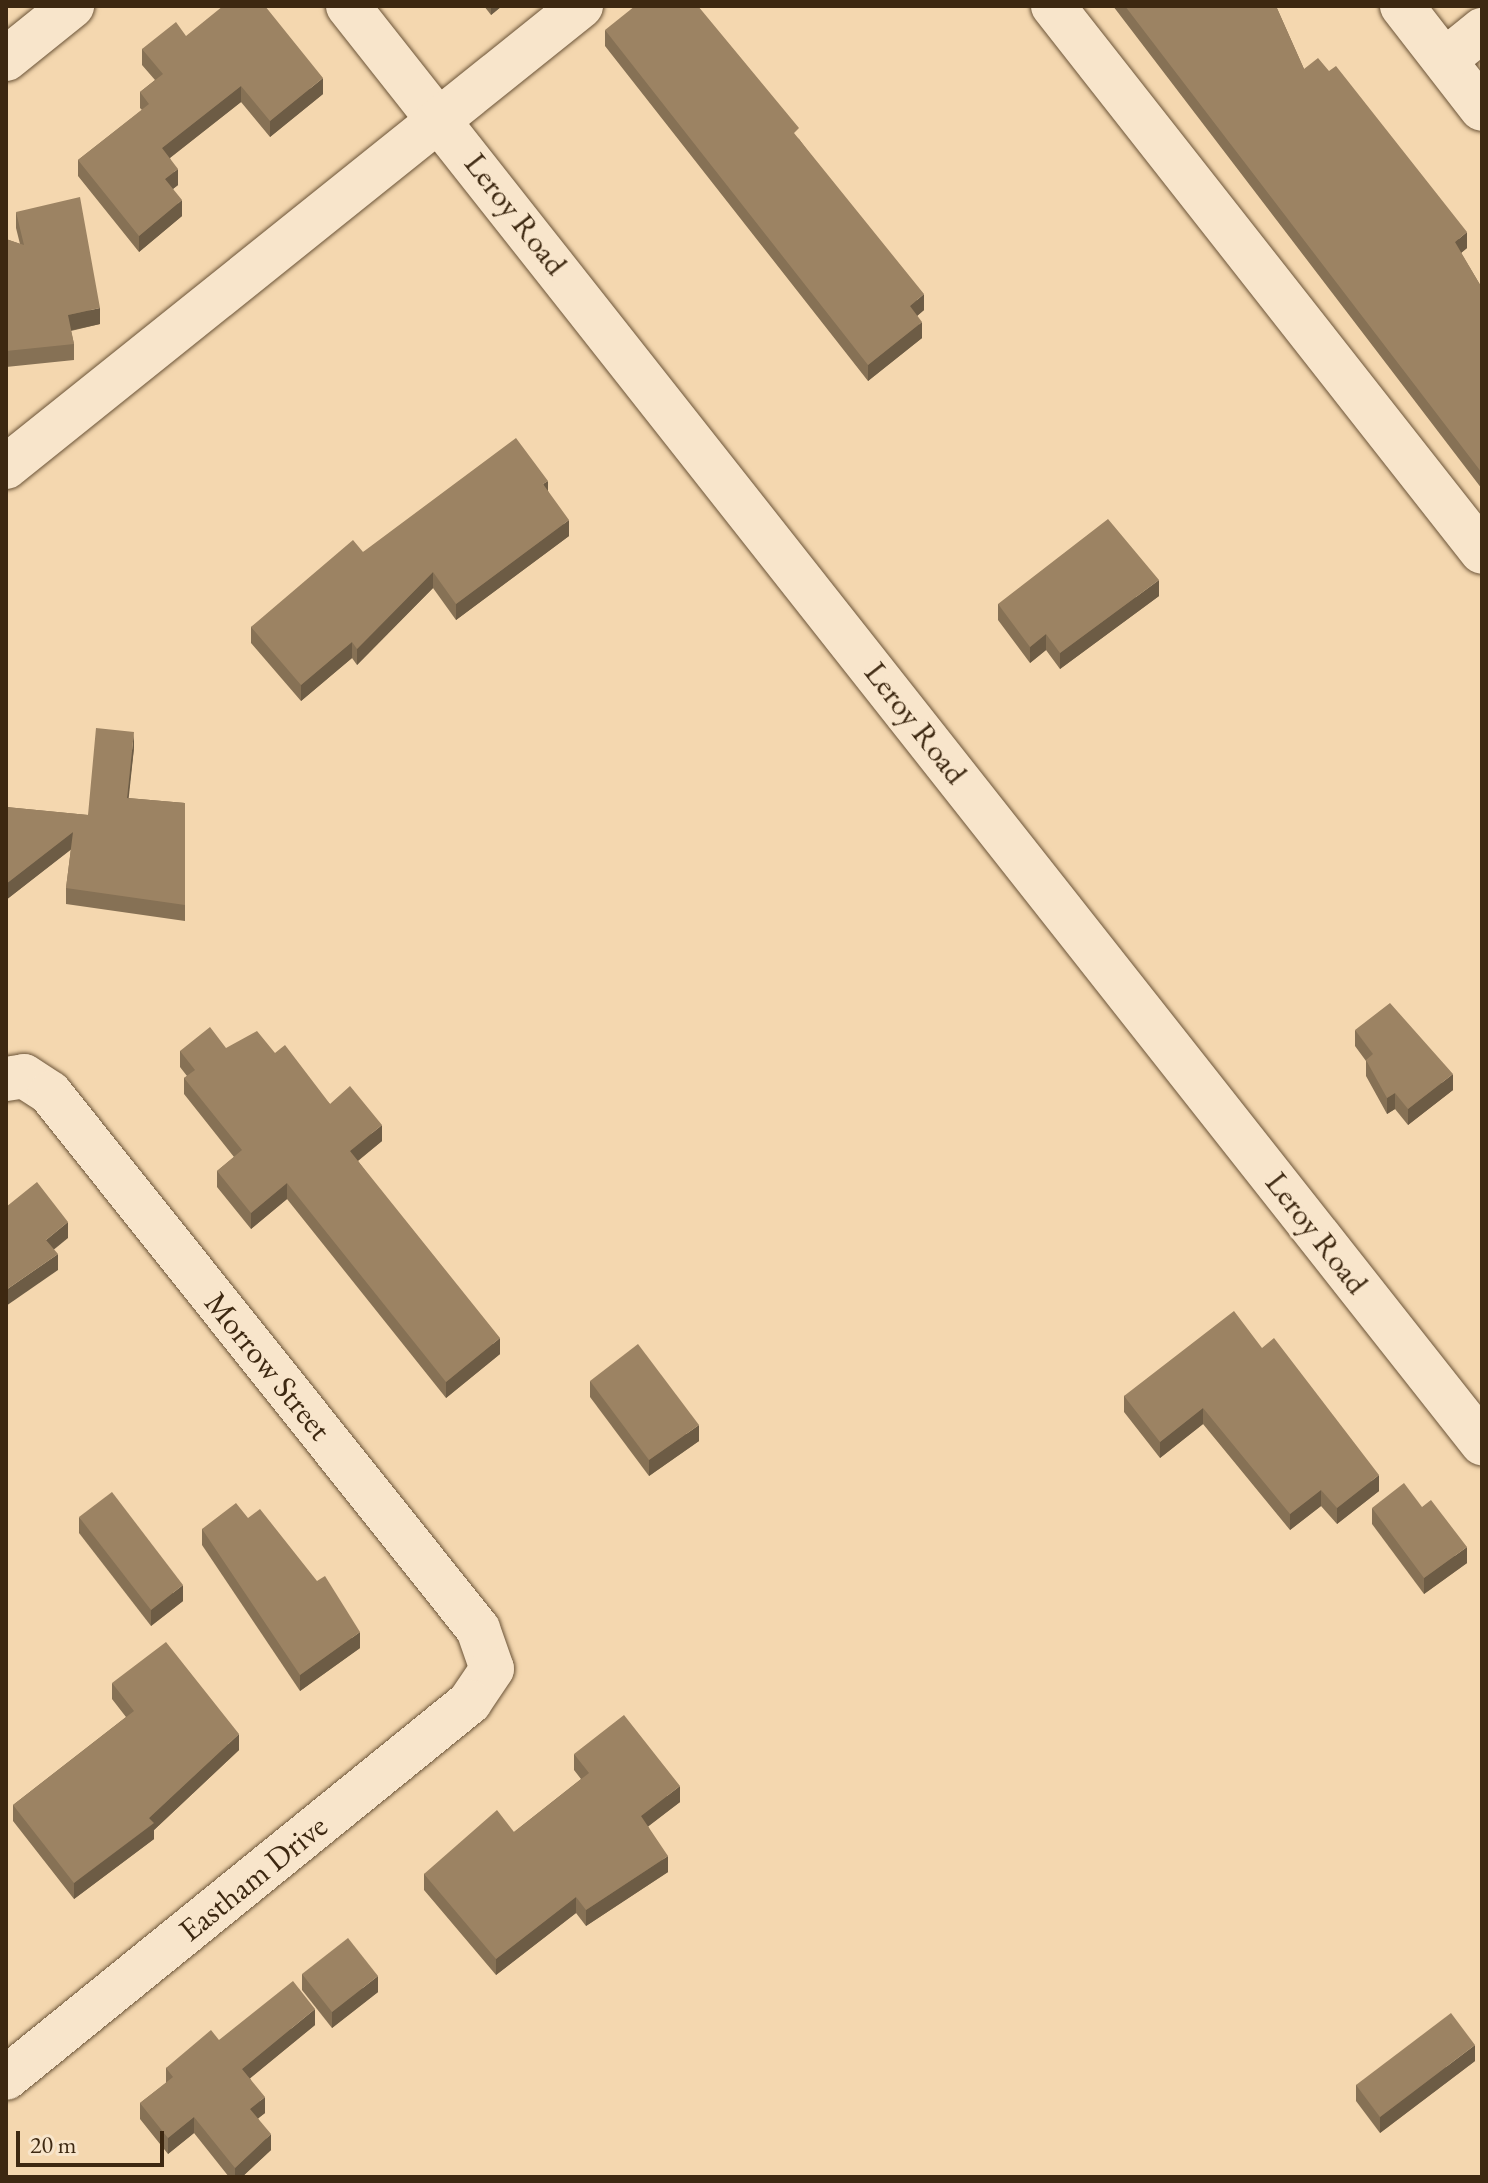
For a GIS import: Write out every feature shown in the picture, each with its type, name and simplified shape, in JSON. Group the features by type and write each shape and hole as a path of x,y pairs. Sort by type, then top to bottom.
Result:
{"street":[{"path":"6,59 72,6"},
{"name":"Leroy Road","path":"348,6 441,119 1482,1443"},
{"path":"6,467 581,6"},
{"path":"1053,6 1482,552"},
{"path":"1402,6 1482,109"},
{"path":"1445,60 1482,30"},
{"name":"Morrow Street","path":"15,1077 50,1093 478,1629 492,1669"},
{"name":"Eastham Drive","path":"6,2078 470,1702 492,1669"}],"building":[{"path":"223,6 265,6 323,78 270,121 241,86 162,148 178,169 165,179 182,200 139,236 78,160 149,104 140,92 163,74 142,49 176,22 186,36"},
{"path":"635,6 698,6 799,128 794,133 924,294 910,306 922,322 868,365 605,30"},
{"path":"1125,6 1276,6 1304,69 1318,58 1329,71 1336,66 1467,232 1455,242 1482,288 1482,473"},
{"path":"80,197 100,308 68,315 74,344 6,351 6,239 24,245 16,212"},
{"path":"516,438 548,481 543,484 569,520 456,604 433,572 357,649 352,642 301,685 251,627 353,540 363,552"},
{"path":"1108,519 1159,580 1060,653 1046,634 1030,647 998,604"},
{"path":"96,728 134,732 127,798 185,803 185,905 66,888 73,832 6,884 6,807 88,815"},
{"path":"1390,1003 1453,1074 1408,1109 1395,1093 1387,1098 1366,1060 1373,1054 1355,1030"},
{"path":"210,1027 226,1048 257,1031 275,1053 285,1045 330,1104 350,1086 382,1125 350,1151 500,1338 446,1382 287,1183 251,1213 217,1171 242,1150 184,1078 195,1070 180,1051"},
{"path":"37,1182 68,1222 46,1240 58,1254 6,1290 6,1207"},
{"path":"1234,1311 1262,1348 1274,1338 1379,1475 1337,1508 1321,1490 1290,1514 1203,1408 1160,1442 1124,1396"},
{"path":"638,1344 699,1425 649,1460 590,1381"},
{"path":"1404,1483 1422,1507 1431,1500 1467,1547 1424,1578 1372,1508"},
{"path":"112,1492 183,1585 151,1610 79,1517"},
{"path":"236,1503 248,1518 260,1509 317,1581 325,1576 360,1632 300,1675 202,1529"},
{"path":"166,1642 239,1734 149,1818 154,1823 74,1883 13,1805 134,1711 112,1683"},
{"path":"624,1715 680,1786 641,1816 668,1856 586,1910 576,1897 496,1959 424,1874 497,1810 514,1832 589,1773 574,1754"},
{"path":"348,1938 378,1976 332,2012 302,1974"},
{"path":"293,1981 315,2009 242,2069 265,2097 250,2109 271,2134 235,2168 194,2117 168,2138 140,2103 173,2077 166,2068 211,2030 219,2040"},
{"path":"1451,2013 1475,2045 1380,2117 1356,2085"}]}
